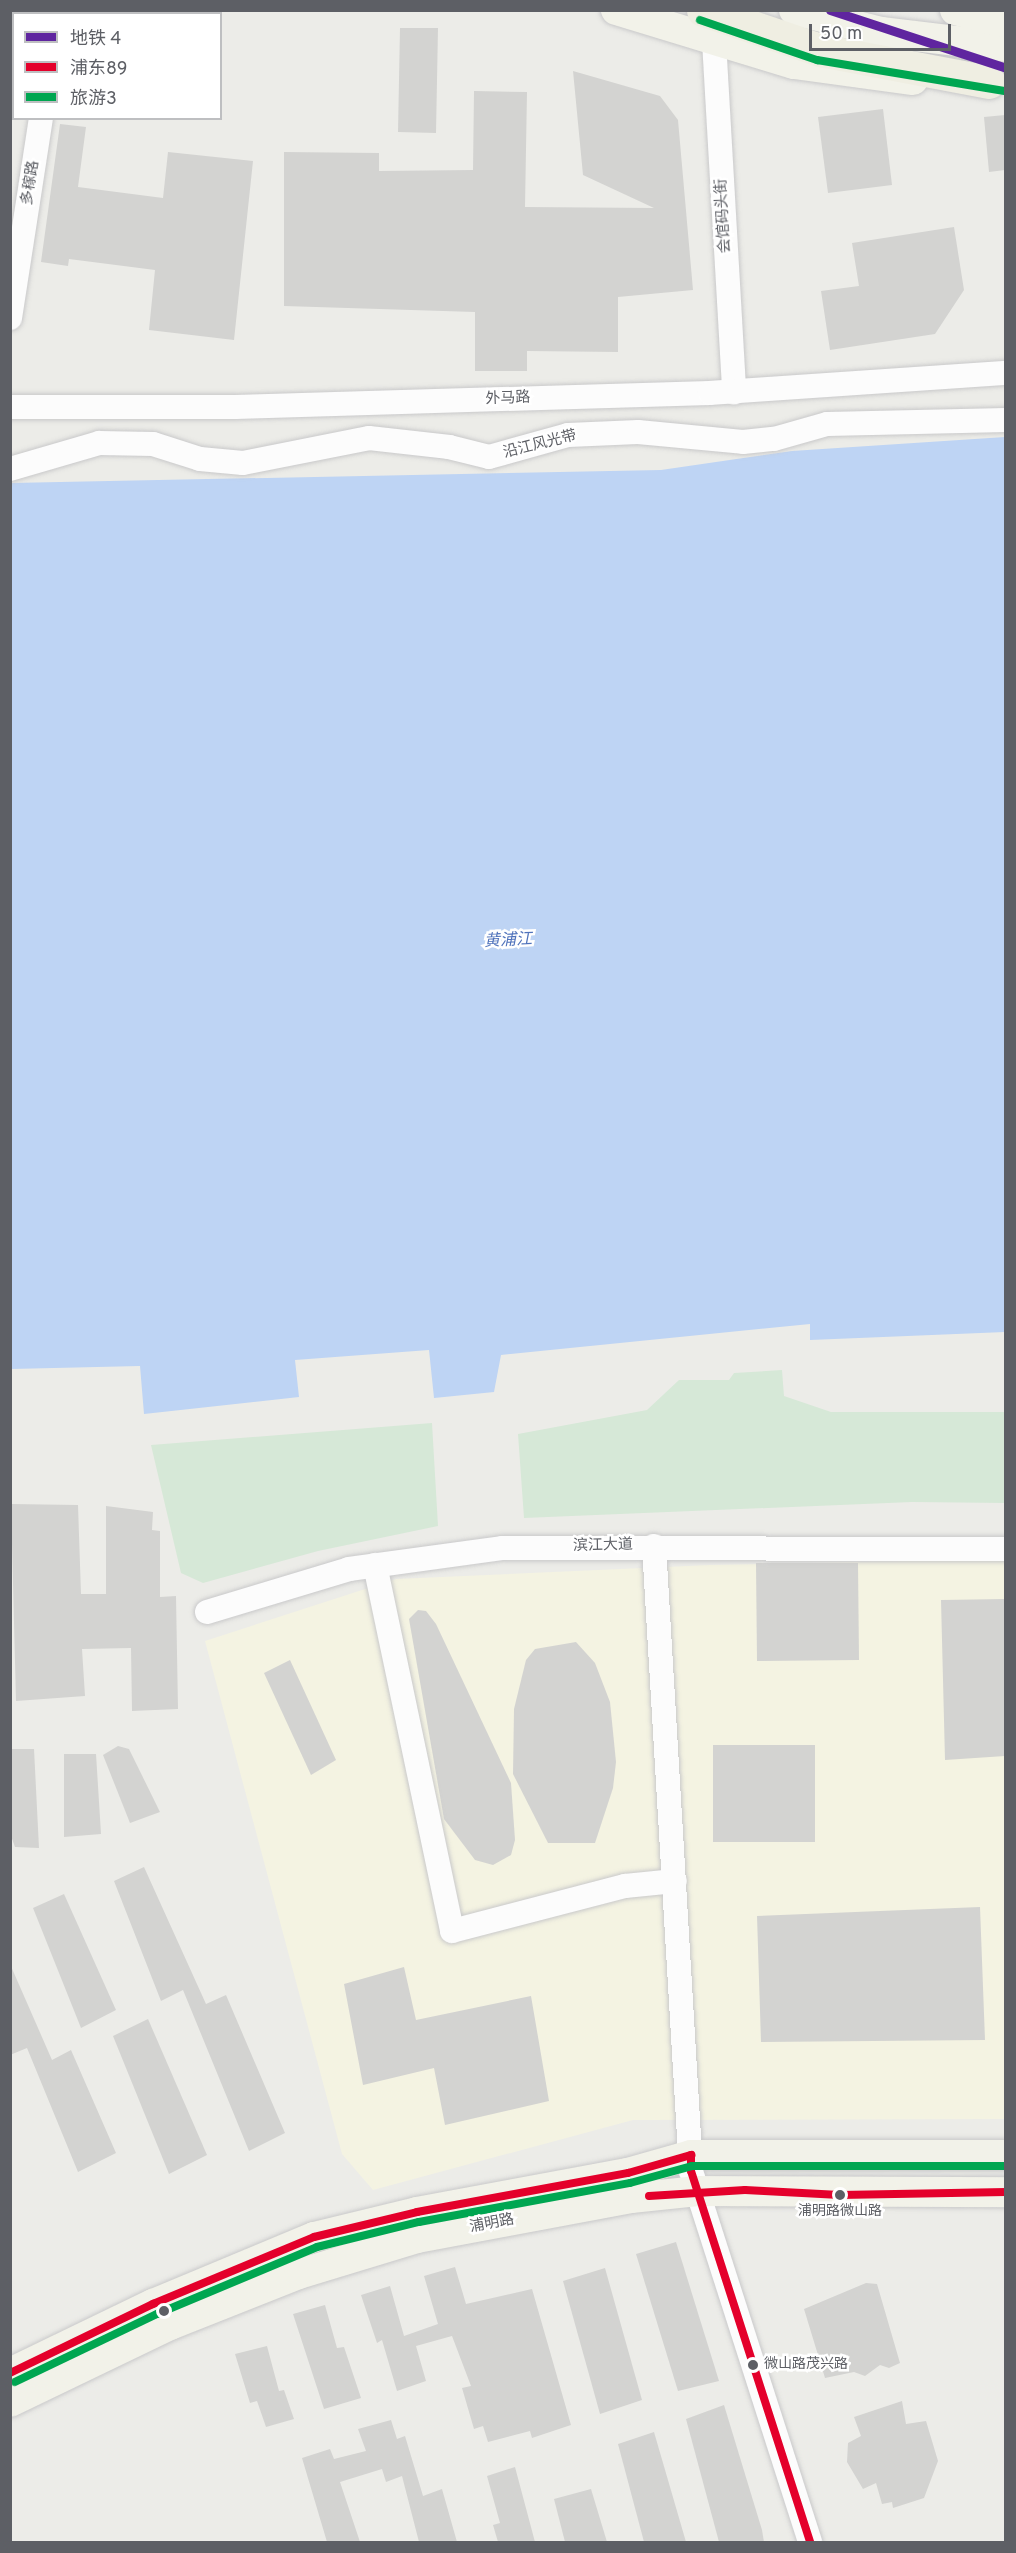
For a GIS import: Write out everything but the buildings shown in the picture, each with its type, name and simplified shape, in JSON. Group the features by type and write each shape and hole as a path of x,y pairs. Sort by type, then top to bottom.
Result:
{"highway":[{"path":"703,10 727,32 997,82"},
{"path":"727,32 877,56 961,63"}],"main road":[{"path":"616,10 727,32"},
{"path":"772,10 875,46 961,63"},
{"path":"794,10 881,32 1005,47"},
{"path":"955,10 1005,23"},
{"name":"浦明路","path":"10,2373 153,2304 314,2237 417,2212 628,2173 693,2172 1005,2155"},
{"name":"浦明路","path":"10,2402 181,2320 299,2274 417,2238 631,2198 693,2172 1005,2192"}],"street":[{"name":"会馆码头街","path":"727,32 734,392"},
{"name":"多稼路","path":"10,318 41,120"},
{"name":"外马路","path":"10,407 235,408 734,392 1005,373"},
{"name":"沿江风光带","path":"10,469 99,443 153,444 200,459 243,463 369,438 449,447 489,457 568,435 638,432 743,442 774,439 827,424 1005,420"},
{"name":"滨江大道","path":"207,1612 349,1569 502,1548 654,1546 1005,1549"},
{"path":"654,1546 693,2172 810,2542"},
{"path":"375,1565 452,1931 625,1886 675,1881"}],"shaded area":[{"path":"782,1370 784,1396 831,1412 1005,1412 1005,1503 912,1502 524,1518 518,1434 647,1410 679,1380 729,1380 734,1373"},
{"path":"432,1423 438,1526 318,1551 203,1583 181,1573 151,1445"},
{"path":"1005,1559 1005,2119 633,2120 373,2190 342,2154 205,1641 396,1579 710,1565"}],"water":[{"name":"黄浦江","path":"1005,437 1005,1332 810,1340 810,1324 501,1355 494,1392 434,1398 429,1350 295,1360 299,1397 144,1414 140,1366 11,1369 11,483 661,470 792,451"}],"tunnel":[{"path":"961,63 1006,63"}],"metro line":[{"name":"4","path":"830,10 1006,68"}],"transit line":[{"name":"旅游3","path":"700,20 817,60 1004,91"},
{"name":"浦东89","path":"10,2373 153,2304 314,2237 417,2212 628,2173 691,2155 691,2171 810,2542"},
{"name":"旅游3","path":"15,2382 157,2314 317,2247 419,2222 630,2183 692,2166 1006,2166"},
{"name":"浦东89","path":"649,2196 745,2190 840,2195 1006,2192"}],"place":[{"name":"浦明路微山路","path":"840,2195"},
{"name":"微山路茂兴路","path":"753,2365"}]}
